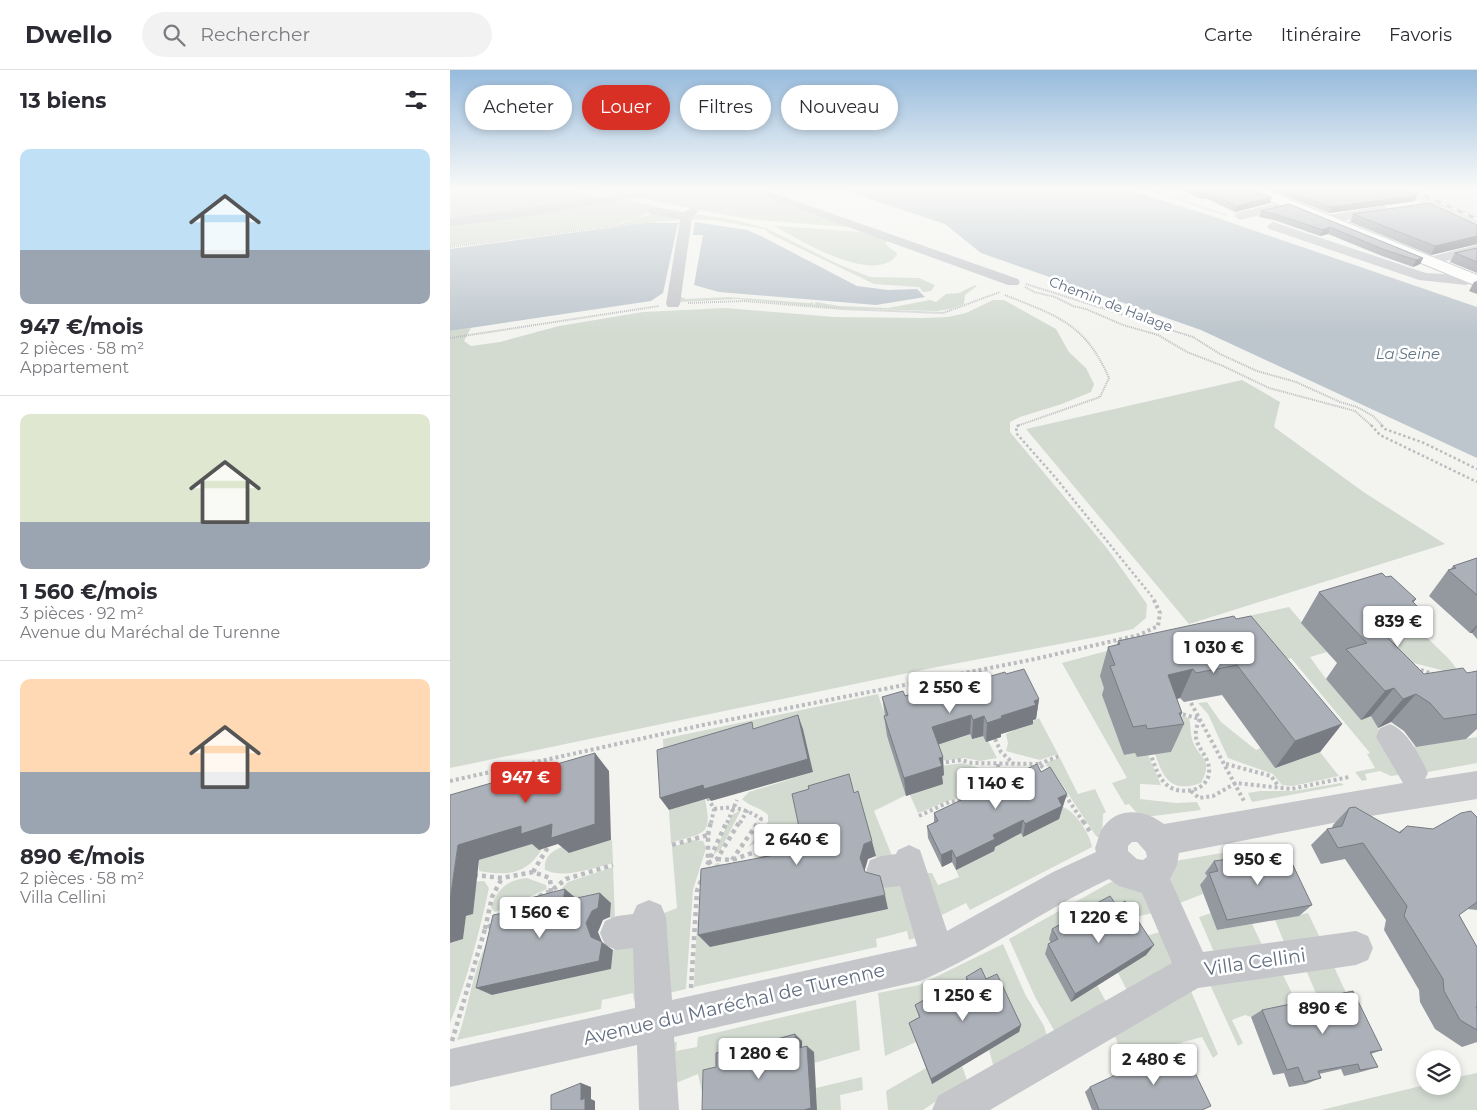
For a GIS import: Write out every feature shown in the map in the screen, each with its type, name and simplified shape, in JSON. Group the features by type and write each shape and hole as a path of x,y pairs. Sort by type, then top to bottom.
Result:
{"main road":[{"path":"1371,237 1476,280"}],"street":[{"path":"673,304 686,237"},
{"path":"879,237 1008,285"},
{"path":"1304,237 1424,277 1466,281 1476,280"},
{"path":"1430,261 1477,249"},
{"path":"1390,737 1414,773"},
{"path":"1158,841 1364,803 1477,785"},
{"path":"1126,827 1139,827 1149,831 1158,841 1163,855 1162,861 1158,870 1151,875 1142,877 1132,875 1121,869 1111,852 1112,840 1116,833 1126,827"},
{"name":"Avenue du Maréchal de Turenne","path":"450,1068 920,963 939,955 1094,868 1114,860"},
{"path":"901,868 939,955"},
{"path":"1151,875 1193,971"},
{"path":"639,927 655,1022 659,1110"},
{"name":"Villa Cellini","path":"952,1110 1193,971 1356,948"}],"path":[{"path":"450,247 531,237"},
{"path":"450,338 673,304 714,301 745,301 843,310 943,313 999,292 1008,285 1057,293 1193,337 1220,354 1257,371 1296,382 1340,402 1357,406 1373,416 1385,429 1424,443 1477,469"},
{"name":"Chemin de Halage","path":"1008,285 1055,297 1107,319 1158,335 1187,352 1223,366 1269,388 1355,411 1380,435 1477,482"},
{"path":"450,780 761,713 1036,659 1139,635 1158,626 1160,613 1154,599 1055,477 1017,434 1016,428 1018,425 1100,397 1109,378 1106,371 1095,350 1076,330 1051,314 999,292"},
{"path":"1410,666 1441,676"},
{"path":"1411,674 1416,668"},
{"path":"1192,703 1242,795"},
{"path":"1171,711 1200,719"},
{"path":"1149,751 1165,784 1177,792 1191,791 1202,784 1208,776 1208,764 1195,738 1196,728 1200,719"},
{"path":"995,739 1001,752 1014,764"},
{"path":"940,763 961,760 972,763 1039,764 1059,756"},
{"path":"997,785 999,778 998,764"},
{"path":"1039,764 1052,776"},
{"path":"1226,764 1271,776 1279,788"},
{"path":"1191,791 1198,798 1213,796 1236,783 1291,789 1349,777"},
{"path":"1063,792 1089,831"},
{"path":"708,798 714,809 708,835 708,864"},
{"path":"691,994 697,891 737,800"},
{"path":"919,816 948,802 965,800"},
{"path":"714,809 734,806 748,809 761,819 732,860"},
{"path":"708,864 717,858 748,809"},
{"path":"672,845 708,835"},
{"path":"532,872 548,846"},
{"path":"717,858 732,860 755,852 771,860"},
{"path":"485,929 514,908 551,891 566,879 613,865"},
{"path":"470,875 502,878 532,872 550,878 550,899"},
{"path":"450,1045 485,929 492,897 502,878"}],"shaded area":[{"path":"450,237 524,237 450,246"},
{"path":"775,237 783,237 838,264 870,277 919,278 935,285 931,291 923,292 919,287 874,284"},
{"path":"794,237 876,237 888,241 885,243 897,255 886,263 871,265 854,263 817,249"},
{"path":"975,285 977,286 965,295 964,304 937,311 836,308 737,299 680,302 676,295 686,299 729,297 814,302 814,305 816,302 839,306 888,308 930,300 936,302 946,294 959,293"},
{"path":"993,300 1004,300 1056,329 1069,352 1086,368 1094,384 1091,392 1010,422 1010,432 1106,547 1147,604 1146,618 1133,629 1102,636 927,669 450,768 450,331 471,328 464,341 471,346 500,342 559,326 643,312 726,308 834,317 922,318 948,317 966,313"},
{"path":"1242,380 1280,402 1274,427 1365,493 1445,544 1189,624 1026,429"},
{"path":"1380,592 1449,659 1477,695 1441,670 1389,655 1370,607"},
{"path":"1289,607 1327,652 1310,657 1326,679 1361,719 1375,715 1374,721 1405,774 1391,776 1380,771 1365,774 1367,780 1362,781 1355,772 1375,768 1367,754 1370,753 1291,658 1107,694 1124,755 1135,753 1137,757 1148,755 1161,785 1140,784 1140,799 1176,803 1197,802 1201,810 1145,817 1136,812 1129,804 1125,805 1112,783 1127,778 1062,663 1181,631"},
{"path":"878,694 891,734 897,766 906,795 874,811 892,856 877,862 862,808 808,854 780,859 767,852 758,842 748,847 768,822 768,815 742,799 749,792 813,772 664,762 663,739"},
{"path":"1207,702 1221,722 1256,750 1261,748 1275,768 1320,752 1339,776 1293,786 1282,785 1273,774 1228,758 1208,714 1198,703"},
{"path":"1178,715 1189,718 1194,746 1206,762 1205,774 1201,783 1191,786 1176,785 1171,782 1162,771 1155,754 1171,752"},
{"path":"1039,718 1058,754 1040,760 1006,751 1008,743 1006,734"},
{"path":"970,734 972,739 983,736 988,741 997,758 980,761 965,758 939,761 934,746"},
{"path":"1477,737 1477,763 1423,773 1405,748"},
{"path":"1060,758 1078,794 1095,789 1106,812 1103,814 1102,839 1096,836 1055,774 1046,765 1047,762"},
{"path":"963,763 981,768 992,776 995,780 992,786 982,793 947,801 918,813 910,795 942,784 941,766"},
{"path":"1341,783 1344,785 1252,802 1248,793 1294,791"},
{"path":"705,799 708,820 703,831 671,843 669,810"},
{"path":"1063,807 1082,824 1092,847 970,910 966,903 936,918 925,873 932,873 938,885 959,877 956,870 1021,833 1024,837"},
{"path":"741,810 721,849 713,855 732,815"},
{"path":"612,840 613,863 570,873 545,870 548,856 559,848 569,844 569,853"},
{"path":"694,840 703,841 706,848 693,890 686,989 664,994 659,915 677,908 672,847"},
{"path":"540,841 542,849 536,858 522,869 507,873 479,871 479,860"},
{"path":"1275,844 1286,869 1206,873 1209,883 1200,885 1203,894 1172,906 1163,882 1175,861"},
{"path":"717,863 721,864 725,869 881,882 899,879 915,938 909,940 907,931 876,939 877,947 694,987 696,940 704,884 710,871"},
{"path":"613,867 615,919 610,918 611,904 575,910 559,891 568,882"},
{"path":"527,878 546,885 547,889 495,912 491,908 496,896 508,883"},
{"path":"484,881 489,888 481,922 467,974 450,1023 450,943 463,939 466,916 473,914 470,882"},
{"path":"1118,881 1147,889 1156,912 1124,920 1054,949 1071,1002 1097,985 1110,1009 1070,1039 1054,1030 1035,997 1009,939 1111,882"},
{"path":"539,904 493,995 611,969 614,945 637,942 639,1001 634,1001 633,993 602,1000 601,1009 457,1040 475,974 487,942 496,928 511,913"},
{"path":"1211,913 1217,930 1252,924 1264,949 1214,952 1199,917"},
{"path":"1308,913 1324,946 1284,942 1275,920"},
{"path":"1163,931 1180,968 1131,998 1118,973 1136,939"},
{"path":"1003,944 1025,994 1044,1026 1048,1039 995,1072 989,1050 1019,1032 922,1024 916,1042 885,1056 878,993 919,985"},
{"path":"1329,956 1348,997 1320,1003 1301,958"},
{"path":"1276,961 1299,1007 1251,1017 1245,1015 1232,1020 1243,1043 1238,1046 1207,978"},
{"path":"1188,984 1218,1054 1213,1058 1202,1037 1169,1046 1172,1051 1129,1071 1112,1029"},
{"path":"856,1000 860,1050 814,1063 802,1055 801,1041 706,1110 698,1074 671,1085 667,1043 677,1042 676,1051 697,1047 698,1037"},
{"path":"962,1066 970,1089 935,1102 923,1110 888,1110 886,1091 926,1068"},
{"path":"1477,1073 1477,1110 1321,1110 1416,1087 1416,1095 1461,1095 1461,1076"},
{"path":"862,1077 863,1090 840,1095 841,1110 817,1110 816,1088"}],"water":[{"path":"544,237 675,237 663,293 651,301 450,331 450,249"},
{"path":"703,237 762,237 857,286 888,290 917,289 925,297 876,305 719,292 694,285"},
{"name":"La Seine","path":"961,237 1272,237 1477,307 1477,458 1201,330 981,253"}],"building":[{"path":"1353,237 1370,237 1423,258 1416,260"},
{"path":"1411,237 1475,237 1435,246"},
{"path":"1477,248 1477,262 1455,253"},
{"path":"1477,558 1477,595 1448,570 1456,568 1453,566"},
{"path":"1382,573 1386,577 1391,576 1416,599 1412,601 1417,606 1371,621 1424,674 1463,668 1467,673 1477,671 1477,714 1444,719 1430,703 1416,694 1403,699 1394,688 1385,691 1346,649 1367,643 1319,592"},
{"path":"1234,616 1236,619 1251,616 1342,724 1295,741 1237,665 1196,673 1193,669 1168,675 1182,713 1179,713 1184,724 1147,729 1146,725 1133,727 1110,666 1115,665 1108,647 1120,644 1118,641"},
{"path":"1024,669 1039,699 1034,701 1036,705 1001,716 1002,718 987,723 984,716 973,720 971,715 932,727 943,757 939,758 942,766 904,778 884,716 888,715 882,697 903,691 905,696 951,682 953,687 1005,672 1006,674"},
{"path":"798,715 808,759 704,789 703,785 660,798 657,750 752,722 753,729"},
{"path":"595,753 595,824 551,838 552,824 521,834 521,826 458,845 450,900 450,795"},
{"path":"1037,764 1041,772 1050,767 1067,794 1058,798 1062,806 1025,824 1023,820 993,835 995,839 956,858 952,850 941,855 927,826 938,821 934,813 997,783 995,779 1010,773 1012,776"},
{"path":"849,774 854,793 858,791 872,841 864,844 860,858 865,872 880,876 885,895 698,935 701,869 785,853 803,846 792,794 809,789 808,786"},
{"path":"1355,807 1400,833 1407,826 1433,829 1461,813 1471,811 1477,817 1477,902 1459,915 1477,947 1477,1030 1460,1020 1444,991 1443,979 1404,916 1407,906 1363,843 1338,848 1327,829 1342,826 1349,808"},
{"path":"1275,850 1280,860 1290,859 1312,905 1227,920 1209,873 1218,871 1214,861 1229,859 1230,863 1263,858 1261,853"},
{"path":"565,889 563,901 600,893 598,908 592,911 586,923 591,937 602,942 599,961 476,988 493,915 529,908 531,898"},
{"path":"1110,896 1117,906 1125,901 1154,945 1075,994 1048,944 1058,939 1052,929 1066,921 1069,925 1100,908 1097,903"},
{"path":"981,968 986,979 997,974 1021,1025 931,1079 909,1023 920,1017 915,1005 931,996 933,1002 969,982 966,977"},
{"path":"1353,991 1382,1050 1370,1052 1378,1067 1360,1070 1358,1064 1318,1071 1321,1078 1304,1082 1298,1067 1287,1070 1262,1010"},
{"path":"795,1034 796,1049 807,1046 811,1108 804,1110 702,1110 703,1070 716,1067 716,1053 735,1048 735,1056 777,1046 777,1039"},
{"path":"1181,1044 1211,1106 1202,1110 1099,1110 1090,1087"},
{"path":"581,1083 581,1100 585,1098 585,1110 551,1110 551,1095"}]}
